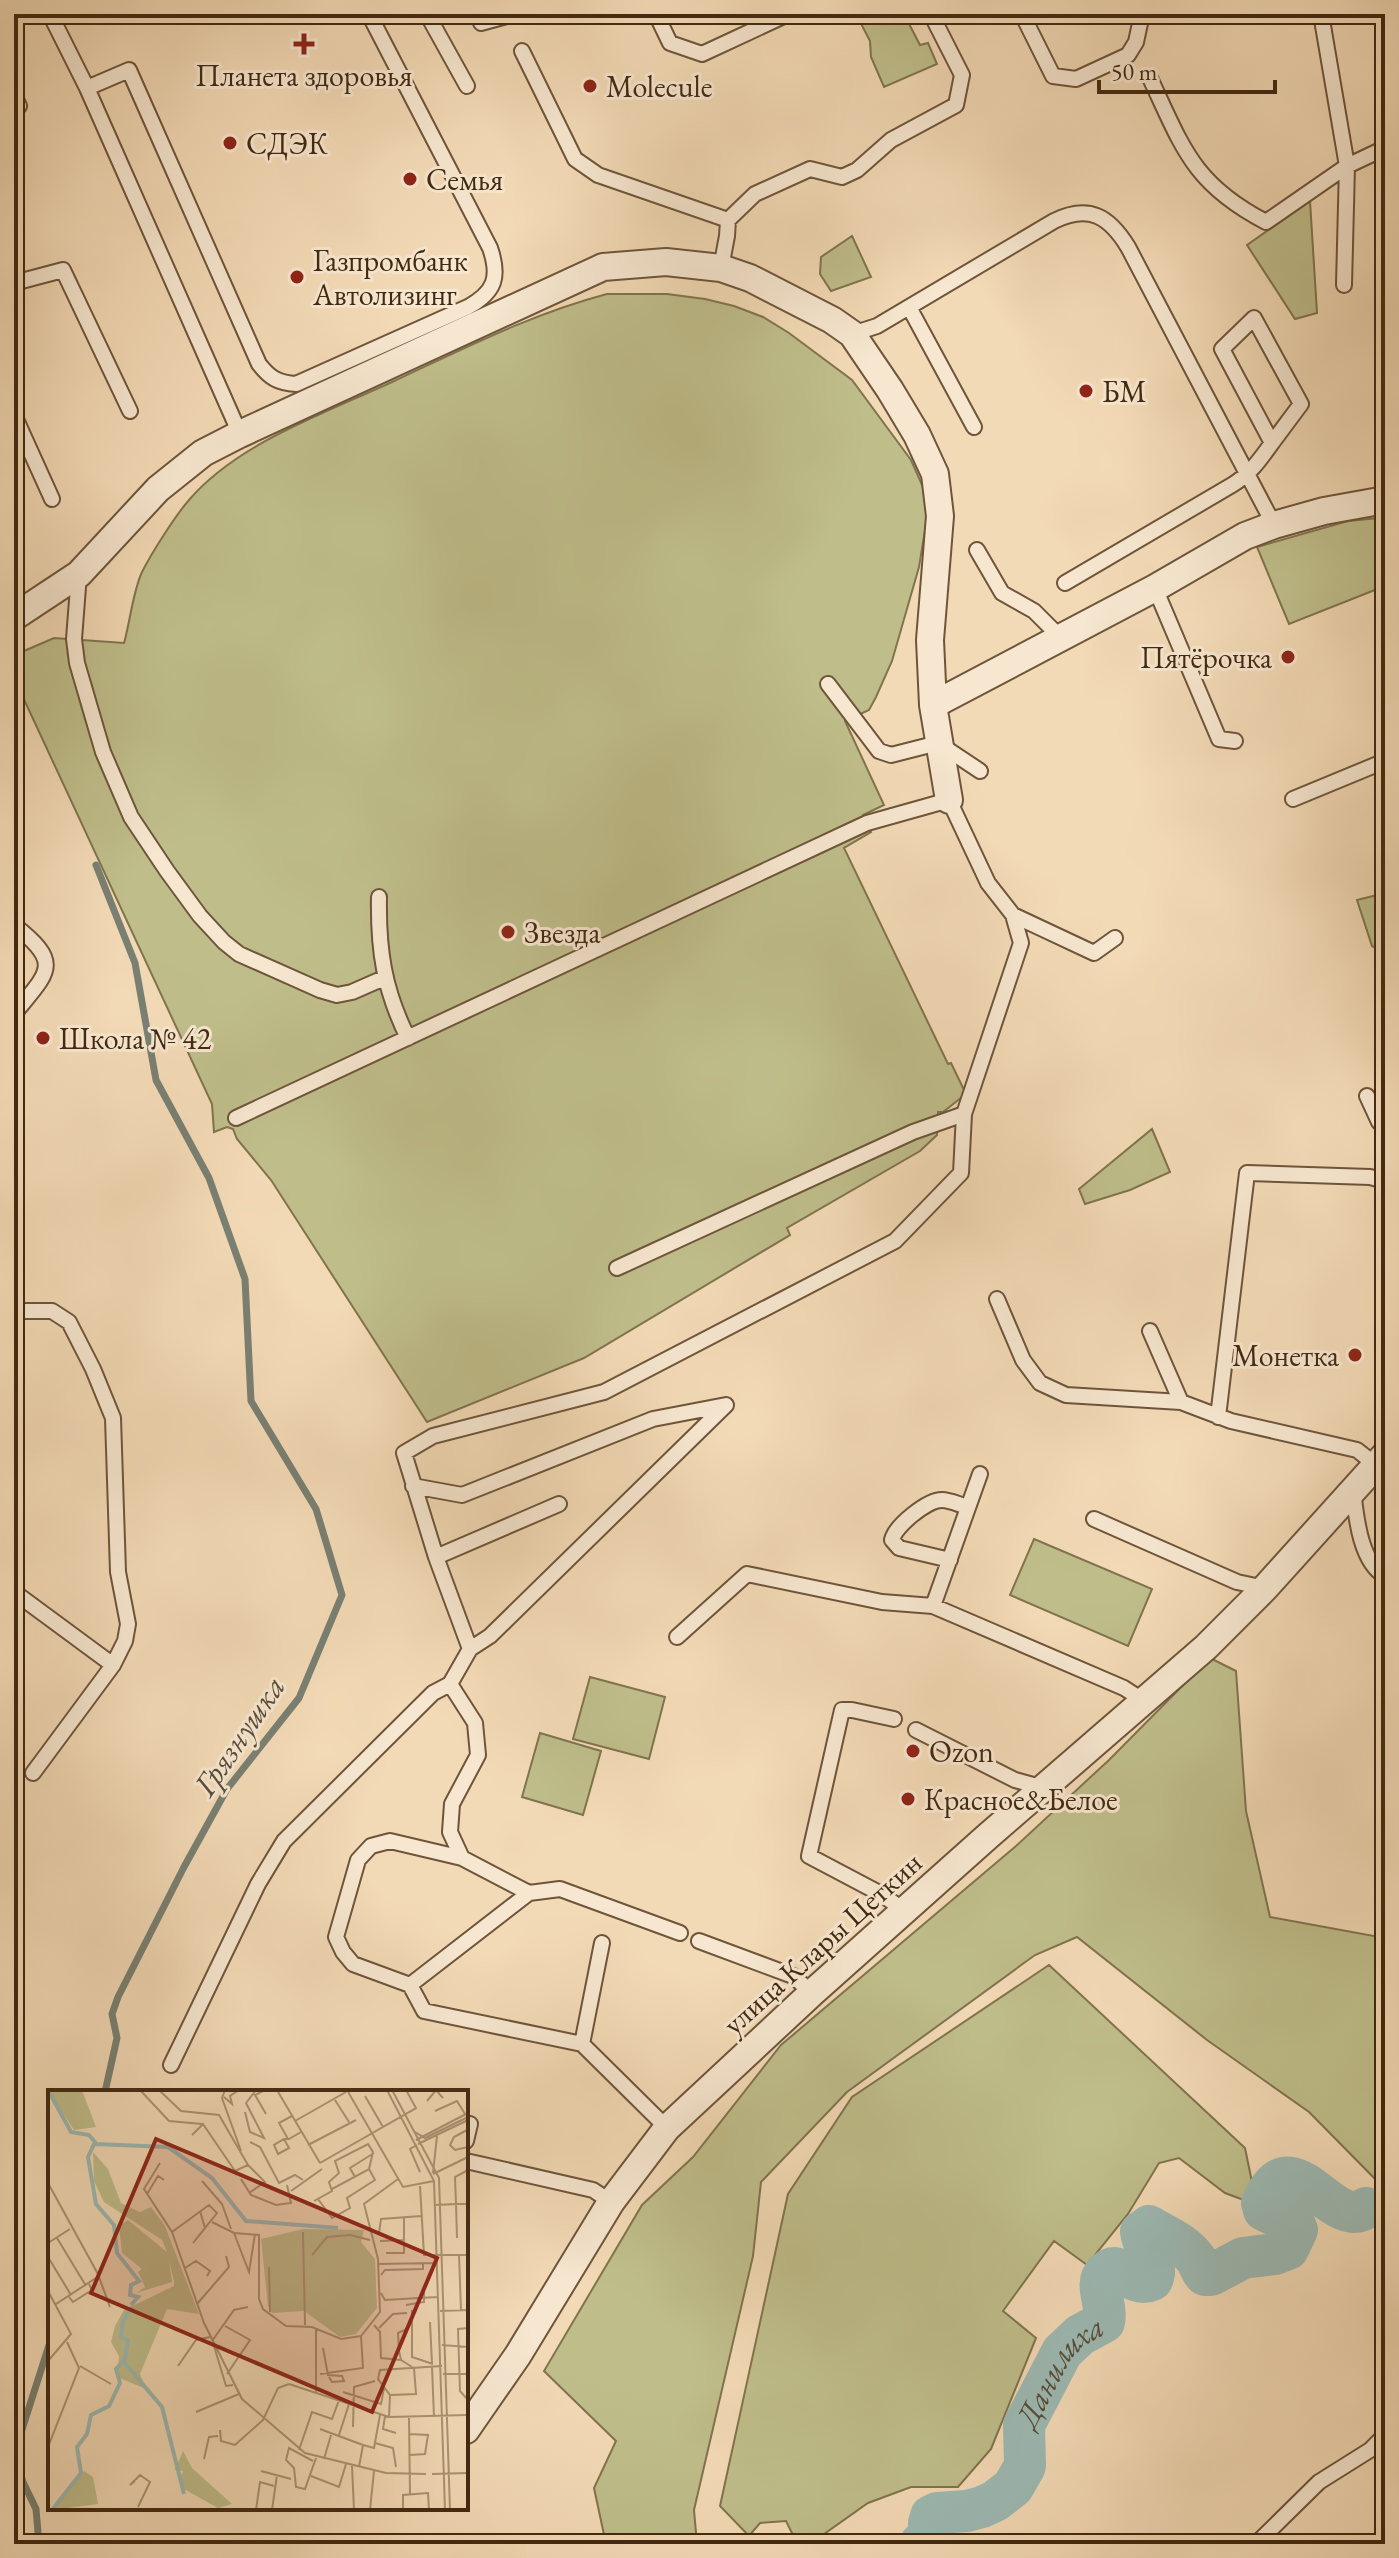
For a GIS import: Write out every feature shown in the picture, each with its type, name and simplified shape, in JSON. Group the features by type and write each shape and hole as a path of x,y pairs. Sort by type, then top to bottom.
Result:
{"street":[{"path":"14,617 79,574 158,489 203,453 398,350 603,267 666,262 721,268 750,278 832,320 852,334 917,435 935,474 940,516 930,640 933,705 949,800"},
{"path":"933,705 1155,588 1245,536 1324,511 1385,500"},
{"name":"улица Клары Цеткин","path":"468,2427 518,2355 611,2202 667,2128 812,1993 1206,1647 1265,1588 1381,1460"}],"lane":[{"path":"50,14 87,88 240,434"},
{"path":"87,88 129,70 259,364 269,376 282,384 296,384 398,350 484,298 494,282 496,265 473,213 369,14"},
{"path":"427,14 467,86"},
{"path":"481,23 514,14"},
{"path":"656,14 670,43 702,54 788,14"},
{"path":"721,268 728,220 755,194 810,169 842,177 857,170 891,140 956,105 962,75 931,14"},
{"path":"1022,14 1053,76 1076,79 1128,55 1136,42 1142,14"},
{"path":"1321,14 1347,166 1344,285"},
{"path":"522,51 575,159 598,175 728,220"},
{"path":"1150,78 1196,168 1235,206 1266,222 1347,166 1385,148"},
{"path":"14,95 19,106 14,113"},
{"path":"852,334 877,326 1066,215 1092,213 1118,229 1274,525"},
{"path":"14,283 63,270 130,411"},
{"path":"909,307 974,427"},
{"path":"1065,583 1249,475 1301,404 1254,318 1222,349 1272,443"},
{"path":"14,415 52,499"},
{"path":"977,550 1002,593 1034,611 1061,638"},
{"path":"79,574 74,639 77,663 103,752 131,817 200,916 239,954 320,990 337,995 384,978"},
{"path":"1155,588 1219,739 1235,741"},
{"path":"828,684 879,751 891,755 938,743 980,771"},
{"path":"1293,799 1385,761"},
{"path":"236,1118 867,823 949,800 988,883 1013,915 1021,943 964,1114 961,1173 895,1241 604,1392 433,1436 404,1453 436,1557 470,1649"},
{"path":"379,897 379,940 384,978 408,1038"},
{"path":"1013,915 1094,953 1115,938"},
{"path":"14,925 38,943 46,958 43,978 14,1014"},
{"path":"1367,1096 1379,1122 1385,1126"},
{"path":"617,1268 913,1132 964,1114"},
{"path":"1218,1417 1247,1173 1370,1177 1385,1181"},
{"path":"997,1299 1023,1360 1040,1383 1066,1395 1181,1402 1218,1417 1357,1450 1381,1460"},
{"path":"14,1311 52,1311 69,1322 113,1418 118,1572 128,1624 125,1641 113,1665 33,1773"},
{"path":"1150,1331 1181,1402"},
{"path":"171,2065 258,1884 284,1841 433,1693 450,1684 470,1649 490,1636 726,1405 653,1419 462,1495 413,1486"},
{"path":"933,1606 980,1474"},
{"path":"1353,1490 1359,1533 1375,1571 1385,1576"},
{"path":"950,1560 899,1548 892,1540 894,1532 926,1504 941,1500 968,1507"},
{"path":"436,1557 559,1504"},
{"path":"1094,1519 1237,1582 1265,1588"},
{"path":"677,1637 747,1574 882,1602 933,1606 1124,1688 1144,1701"},
{"path":"14,1592 113,1665"},
{"path":"450,1684 475,1723 478,1755 452,1804 450,1832 462,1858"},
{"path":"894,1719 842,1710 809,1856 881,1894 905,1911"},
{"path":"916,1730 1015,1780 1044,1788"},
{"path":"529,1893 462,1858 390,1841 371,1846 358,1860 336,1937 353,1964 410,1985 424,2011 582,2044 667,2128"},
{"path":"410,1985 529,1893 560,1889 680,1933"},
{"path":"699,1941 793,1976 812,1993"},
{"path":"582,2044 602,1943"},
{"path":"468,2132 470,2124"},
{"path":"468,2161 593,2190 611,2202"},
{"path":"1256,2544 1319,2482 1370,2450 1385,2435"}],"shaded area":[{"path":"856,14 904,14 920,45 928,43 937,64 884,87 871,57 870,41"},
{"path":"1310,201 1317,313 1295,319 1247,245"},
{"path":"852,236 871,277 831,291 820,274 821,257"},
{"name":"Звезда","path":"607,294 667,294 705,299 763,317 852,380 911,460 923,487 927,518 919,567 892,661 876,697 869,710 845,721 884,805 863,815 871,832 844,848 948,1064 951,1063 966,1094 943,1112 938,1112 937,1135 920,1151 787,1228 790,1235 584,1358 427,1422 271,1180 237,1139 233,1129 227,1127 214,1132 212,1104 21,693 17,654 54,638 124,643 142,572 170,525 209,480 257,446 311,418 498,333"},
{"path":"1385,519 1385,586 1289,624 1257,547 1348,521"},
{"path":"1385,893 1385,953 1372,946 1357,900"},
{"path":"1152,1129 1170,1172 1130,1190 1085,1204 1079,1189"},
{"path":"1034,1539 1152,1589 1128,1646 1010,1595"},
{"path":"1210,1658 1236,1671 1246,1811 1270,1917 1385,1938 1385,2189 1309,2112 1207,2040 1077,1937 1035,1955 847,2092 761,2182 753,2256 694,2510 697,2544 606,2544 594,2488 616,2441 544,2371 642,2205 693,2157 781,2045 1016,1846 1109,1760"},
{"path":"590,1677 665,1697 649,1759 573,1739"},
{"path":"540,1733 601,1751 583,1815 522,1797"},
{"path":"1049,1965 1245,2148 1252,2182 1262,2189 1257,2205 1225,2193 1179,2158 1159,2163 1128,2214 1087,2265 1054,2241 1003,2311 1036,2338 991,2449 958,2487 911,2487 868,2503 810,2544 795,2544 786,2521 760,2523 749,2536 720,2506 788,2194 852,2097"}],"waterway":[{"name":"Грязнушка","path":"96,865 135,963 156,1080 209,1178 245,1279 251,1401 316,1509 342,1595 299,1698 227,1789 118,1997 112,2014 117,2038 105,2090"},
{"name":"Данилиха","path":"920,2544 932,2529 929,2523 931,2516 982,2507 1013,2487 1025,2466 1024,2425 1062,2352 1080,2335 1104,2322 1102,2277 1112,2268 1117,2268 1137,2281 1152,2280 1153,2262 1141,2232 1149,2226 1174,2240 1190,2252 1205,2275 1211,2275 1243,2258 1288,2249 1297,2230 1295,2225 1264,2210 1262,2203 1274,2184 1286,2178 1299,2180 1339,2208 1353,2212 1366,2208"},
{"name":"Грязнушка","path":"39,2544 36,2509 17,2464 19,2439 48,2348"}],"place":[{"name":"Планета здоровья","path":"304,44"},
{"name":"Molecule","path":"590,86"},
{"name":"СДЭК","path":"230,143"},
{"name":"Семья","path":"410,179"},
{"name":"Газпромбанк Автолизинг","path":"297,277"},
{"name":"БМ","path":"1086,391"},
{"name":"Пятёрочка","path":"1288,657"},
{"name":"Звезда","path":"508,932"},
{"name":"Школа № 42","path":"43,1038"},
{"name":"Монетка","path":"1355,1355"},
{"name":"Ozon","path":"913,1751"},
{"name":"Красное&Белое","path":"908,1799"}]}
